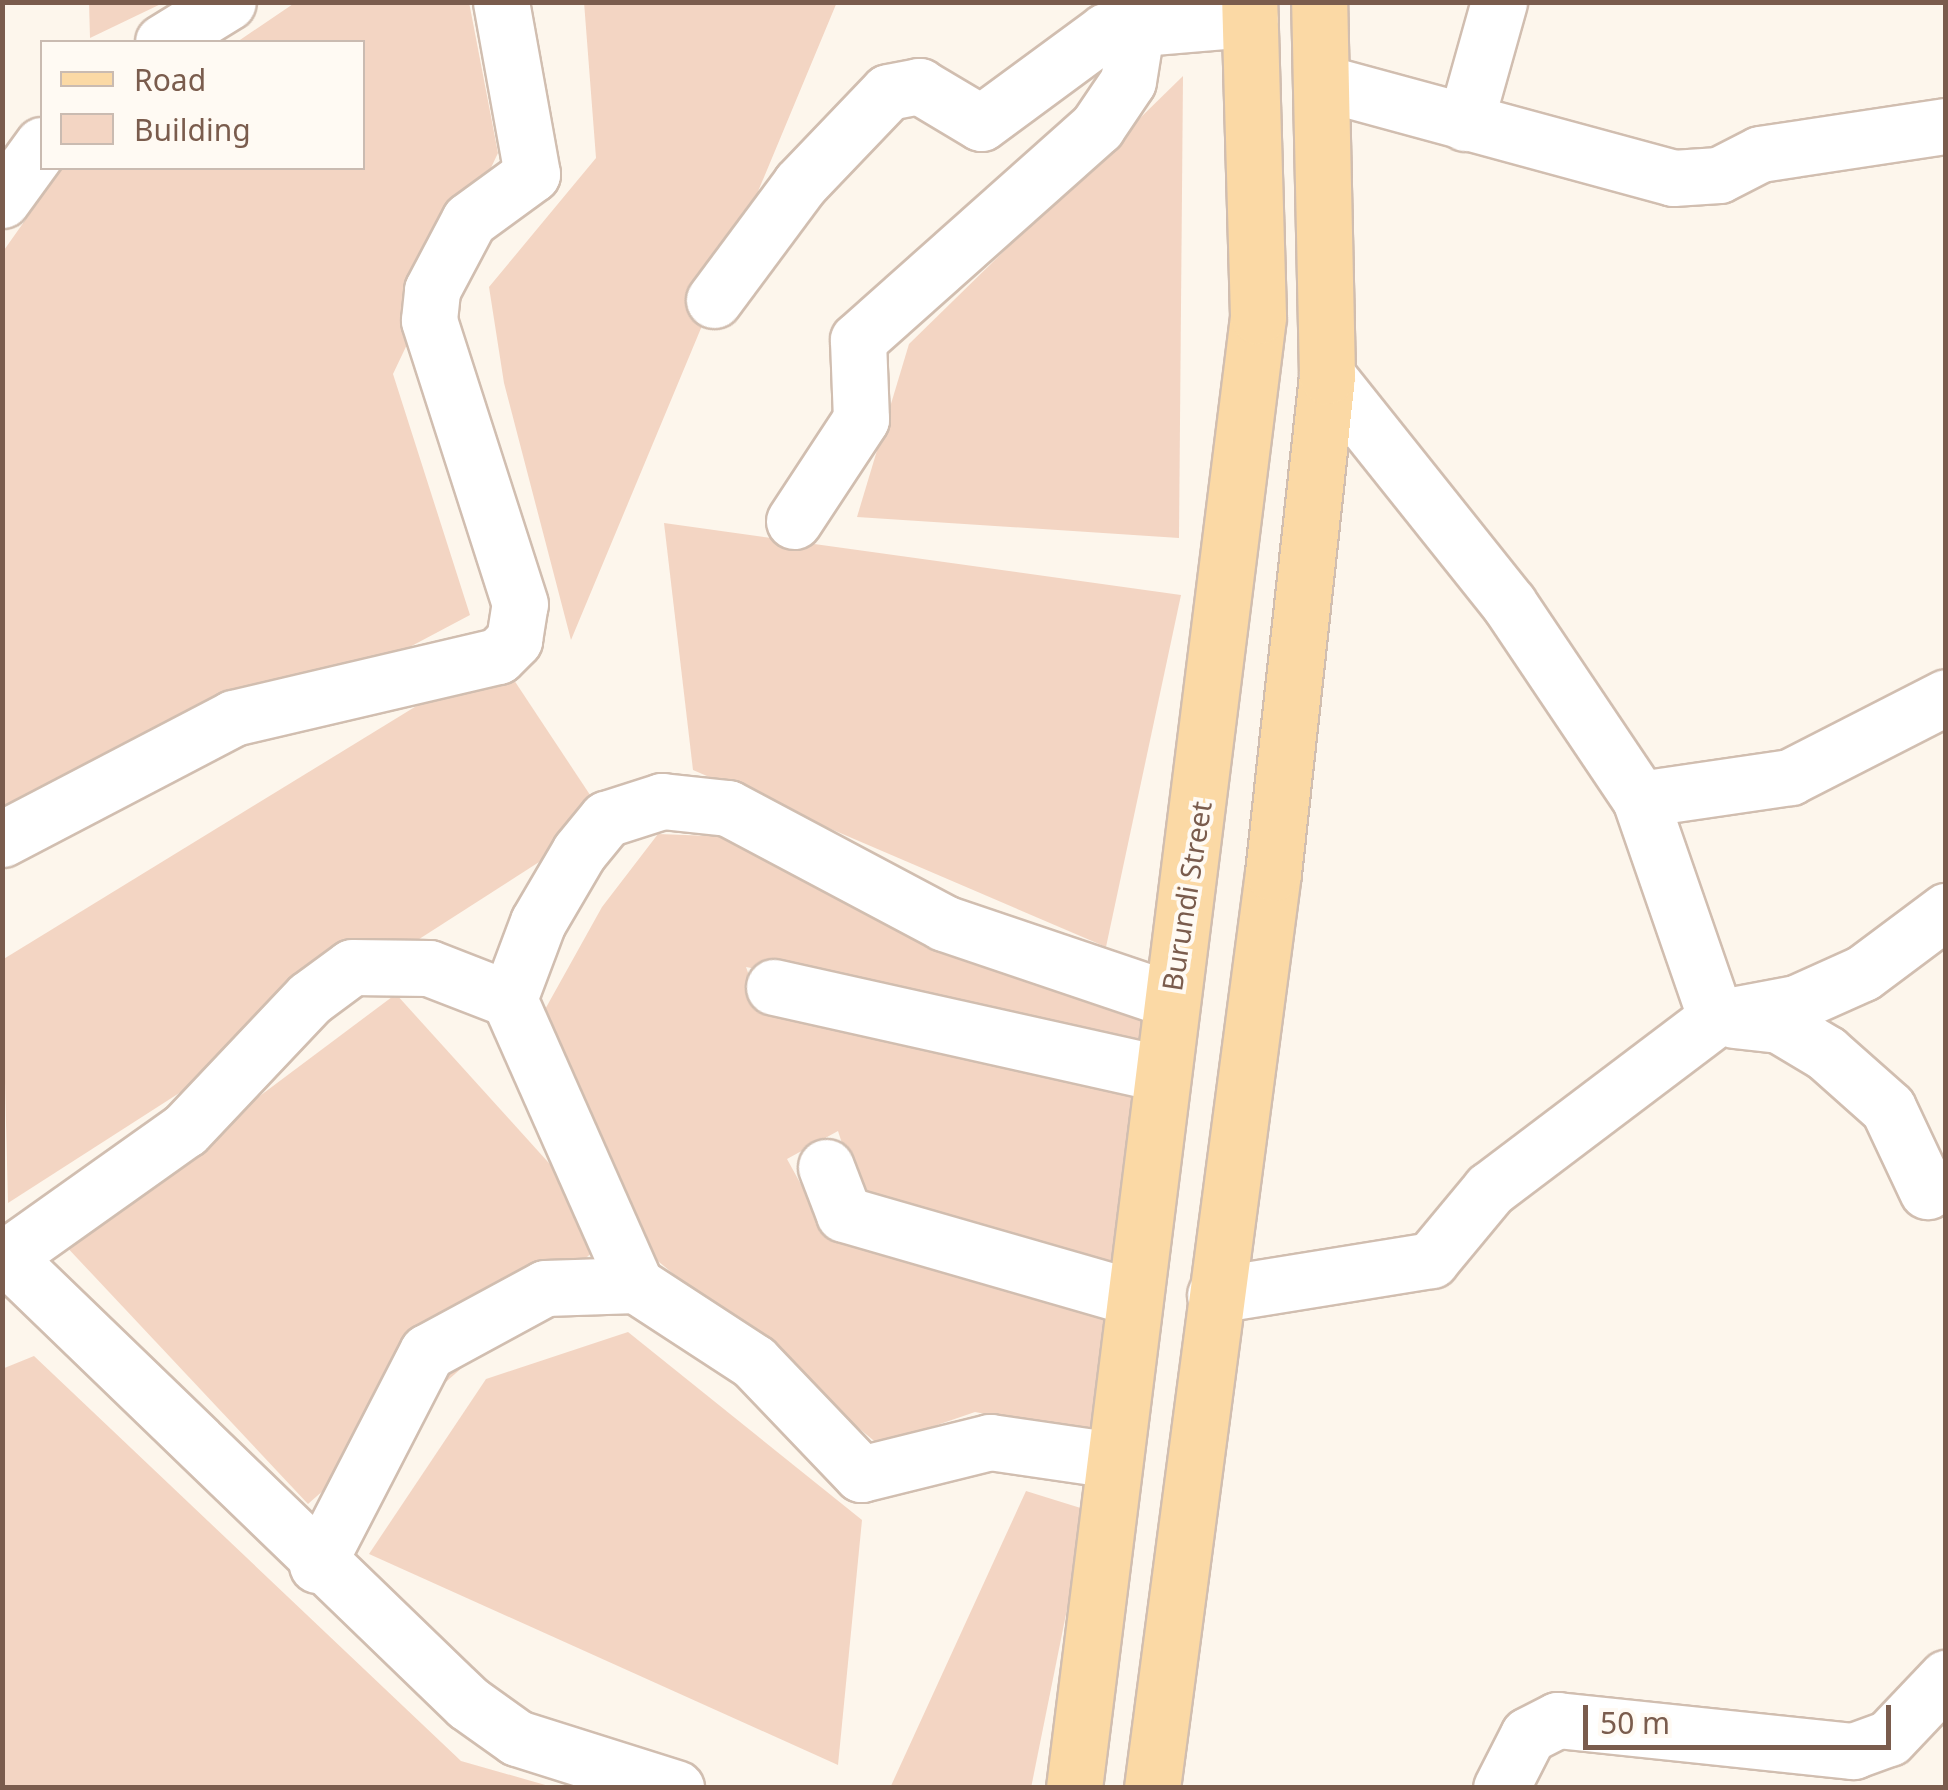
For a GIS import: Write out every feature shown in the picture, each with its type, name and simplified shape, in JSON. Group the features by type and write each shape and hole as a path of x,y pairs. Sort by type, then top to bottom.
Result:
{"main road":[{"path":"1152,1788 1273,873 1327,376 1330,319 1319,2"},
{"name":"Burundi Street","path":"1074,1788 1131,1296 1159,1074 1194,861 1258,316 1249,11"},
{"path":"1258,316 1330,319"},
{"path":"1194,861 1273,873"}],"street":[{"path":"166,40 228,2"},
{"path":"2,839 234,718 498,656 514,640 520,604 428,320 432,290 469,220 532,174 501,2"},
{"path":"1464,123 1499,2"},
{"path":"714,300 800,184 888,92 919,86 981,123 1092,38 1137,26 1249,11"},
{"path":"794,521 861,419 858,340 1097,127 1128,81 1137,26"},
{"path":"1324,83 1464,123 1699,179 1760,154 1946,126"},
{"path":"2,200 40,147"},
{"path":"1327,376 1509,604 1640,799 1716,1018"},
{"path":"1640,799 1790,777 1946,696"},
{"path":"1114,1460 990,1442 861,1474 754,1362 636,1285 509,999 538,922 580,852 606,819 662,801 728,808 944,923 1170,1000"},
{"path":"1215,1294 1431,1260 1490,1189 1716,1018 1796,1002 1863,973 1946,911"},
{"path":"509,999 429,968 352,967 310,998 185,1130 11,1283 317,1565 517,1738 676,1788"},
{"path":"774,988 1159,1074"},
{"path":"1716,1018 1779,1024 1826,1052 1888,1108 1926,1191"},
{"path":"826,1167 844,1214 1131,1296"},
{"path":"317,1565 427,1352 545,1288 636,1285"},
{"path":"1501,1788 1528,1735 1557,1720 1853,1751 1889,1738 1946,1678"}],"building":[{"path":"89,2 165,2 90,38"},
{"path":"296,2 469,2 498,153 393,374 470,615 2,863 2,253 61,170 365,170 365,40 240,40"},
{"path":"584,2 837,2 571,640 504,383 489,287 596,158"},
{"path":"1183,76 1179,538 857,517 909,344"},
{"path":"664,523 1181,595 1106,947 693,770"},
{"path":"498,656 606,819 8,1203 2,960"},
{"path":"658,834 738,837 1148,1007 1141,1045 746,967 763,1014 1137,1083 1113,1262 859,1196 838,1131 787,1159 831,1239 1112,1312 1095,1435 975,1412 879,1445 641,1247 543,1013 602,907"},
{"path":"396,994 613,1234 308,1504 63,1243"},
{"path":"628,1332 862,1520 838,1765 369,1554 486,1379"},
{"path":"34,1356 461,1761 556,1788 2,1788 2,1369"},
{"path":"1026,1491 1087,1510 1031,1788 890,1788"}]}
